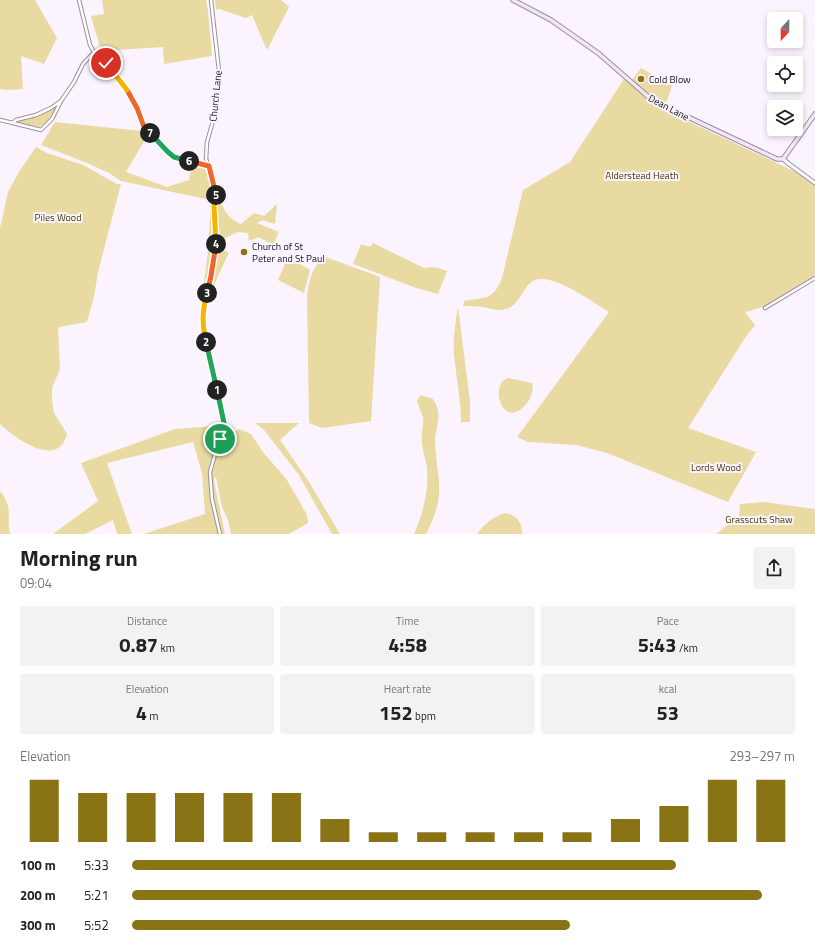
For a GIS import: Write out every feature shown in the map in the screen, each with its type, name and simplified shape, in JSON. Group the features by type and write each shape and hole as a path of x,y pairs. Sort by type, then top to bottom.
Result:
{"main road":[{"name":"Dean Lane","path":"513,0 551,20 598,53 652,100 777,159 783,159"},
{"path":"783,159 815,114"}],"street":[{"path":"79,0 90,44 94,52 106,63 128,91 137,108 144,127 174,157 209,166"},
{"name":"Church Lane","path":"211,0 219,71 213,121 207,142 206,159 216,194 214,206 216,247 211,276 203,307 203,325 224,423 210,472 212,499 220,534"},
{"path":"0,120 41,130 52,119 83,64 94,52"},
{"path":"13,123 16,120 36,115 61,101"},
{"name":"Dean Lane","path":"783,159 815,182"},
{"path":"765,308 815,278"}],"green space":[{"path":"0,0 35,0 57,38 44,64 21,56 23,89 0,89"},
{"path":"102,0 206,0 212,56 164,64 163,47 101,51 91,16 104,14"},
{"path":"215,0 281,0 289,7 267,50 252,15 246,18 219,9 216,10"},
{"path":"641,68 672,86 666,103 662,104 632,80"},
{"path":"624,79 628,79 651,104 815,181 815,275 763,307 746,312 744,311 755,325 745,338 688,428 756,452 728,502 607,453 576,445 528,442 517,437 609,312 570,288 547,280 537,279 527,286 514,305 506,309 497,310 463,306 464,301 488,297 499,285 523,190 570,162"},
{"path":"58,104 50,119 40,127 17,123 22,119 38,116"},
{"path":"55,122 149,133 126,172 167,187 189,180 192,164 206,169 211,180 214,193 212,208 213,251 210,272 201,308 208,251 210,200 121,181 109,173 87,163 41,145"},
{"name":"Piles Wood","path":"36,147 47,153 83,165 117,184 121,184 98,272 94,297 87,322 59,327 58,330 60,369 52,388 52,401 54,413 67,434 62,444 55,450 36,448 25,443 0,424 0,228 8,192 19,172"},
{"path":"214,178 225,211 229,216 241,224 254,213 264,216 277,204 275,224 263,220 257,223 279,232 273,245 258,237 249,241 248,233 238,232 225,238 222,249 229,253 212,291 206,315 205,308 218,249 216,202 218,194"},
{"path":"373,243 424,268 430,267 447,271 438,294 416,288 353,264 361,244 370,247"},
{"path":"323,256 380,277 371,421 322,428 309,423 307,295 312,274"},
{"path":"288,257 310,270 304,293 278,280"},
{"path":"458,307 470,401 470,422 461,422 460,399 454,356 455,328"},
{"path":"508,378 532,383 533,386 532,394 527,403 518,411 511,413 505,410 501,404 499,396 499,389 502,382"},
{"path":"421,395 433,399 438,410 435,441 439,494 435,514 426,534 414,534 423,510 427,485 427,468 422,438 423,417 417,400"},
{"path":"255,423 299,423 280,440 309,482 340,534 332,534 299,475 264,430"},
{"path":"227,425 230,435 239,429 251,434 263,452 287,480 307,515 308,523 289,534 231,534 228,520 222,507 216,477 214,479 215,486 225,534 144,534 205,514 202,473 193,442 107,463 132,534 117,534 113,520 85,534 53,534 98,501 81,463 175,429"},
{"path":"0,491 7,502 10,534 0,534"},
{"name":"Grasscuts Shaw","path":"764,502 815,509 815,534 716,534 739,517 740,504"},
{"path":"506,513 518,520 521,526 522,534 477,534 490,521 497,516"}],"place":[{"name":"Cold Blow","path":"641,79"},
{"name":"Church of St Peter and St Paul","path":"244,252"}],"route":[{"path":"106,63 128,91 137,108 144,127 168,152 174,157 209,166 216,194 214,206 216,247 211,276 203,307 203,325 224,423 220,439"}],"park label":[{"name":"Alderstead Heath","path":"642,175"},
{"name":"Lords Wood","path":"716,467"}]}
